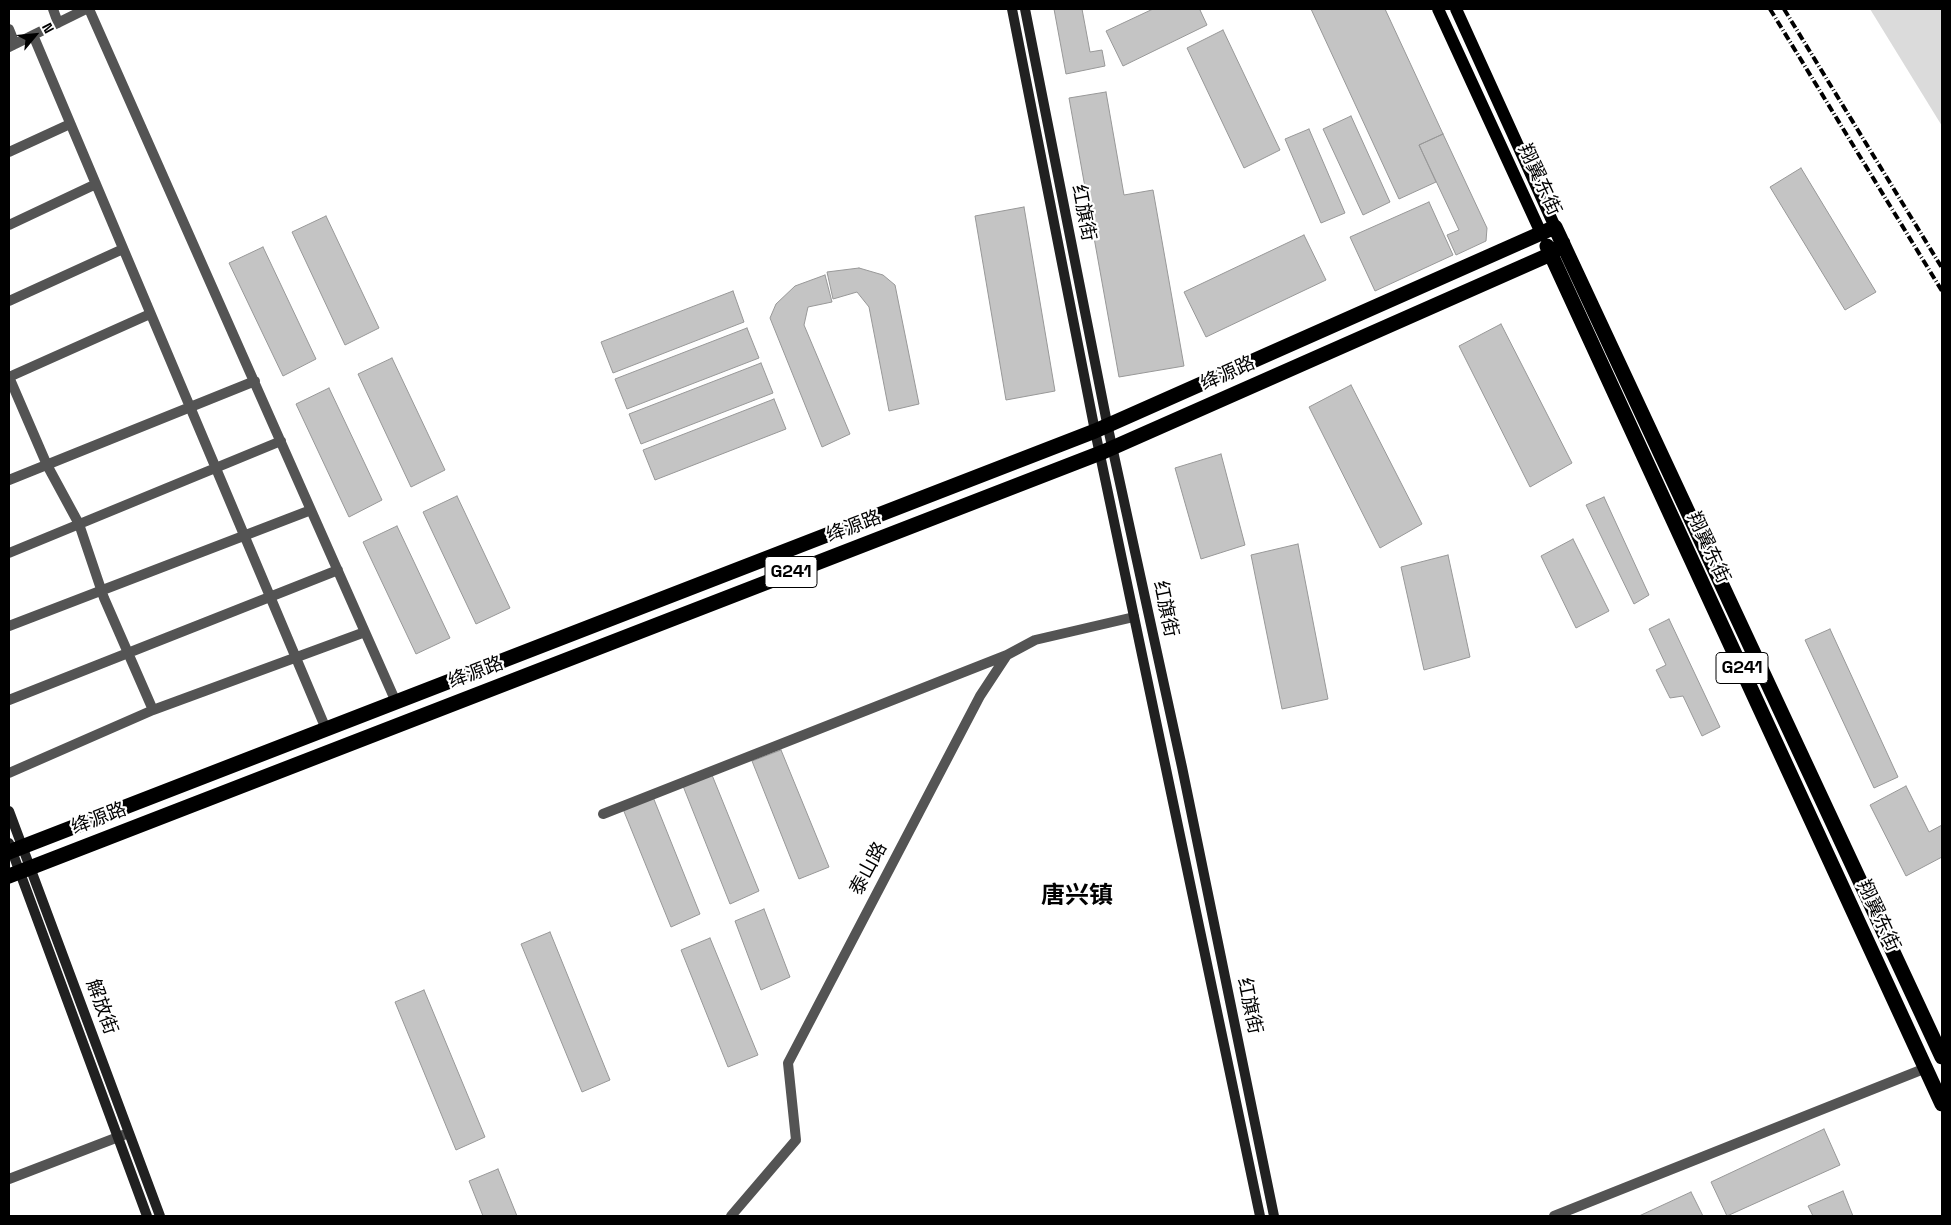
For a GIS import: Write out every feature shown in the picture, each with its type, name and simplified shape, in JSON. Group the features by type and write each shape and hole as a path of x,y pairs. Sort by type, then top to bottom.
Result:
{"highway":[{"name":"绛源路","path":"13,848 396,702 1101,428 1548,230"},
{"name":"翔翼东街","path":"1548,230 1563,243 1942,1057"},
{"name":"翔翼东街","path":"1548,230 1551,254 1942,1104"},
{"name":"绛源路","path":"20,872 1106,450 1551,254 1563,243"}],"main road":[{"name":"红旗街","path":"1012,9 1101,428 1182,768 1274,1216"},
{"name":"红旗街","path":"1025,9 1101,428"},
{"name":"翔翼东街","path":"1438,9 1548,230"},
{"name":"翔翼东街","path":"1456,9 1548,230"},
{"name":"红旗街","path":"1106,450 1134,617 1260,1216"},
{"path":"9,811 13,848 20,872 147,1216"},
{"name":"解放街","path":"20,872 129,1132 160,1216"}],"street":[{"path":"52,9 58,23"},
{"path":"9,29 12,46 88,9 255,381 396,702"},
{"path":"33,35 150,314 218,468 326,729"},
{"path":"9,152 70,124"},
{"path":"9,225 96,184"},
{"path":"9,301 123,248"},
{"path":"150,314 9,377 48,465 79,524 101,589 153,710"},
{"path":"9,480 255,381"},
{"path":"9,553 281,441"},
{"path":"9,626 101,589 246,537 311,510"},
{"path":"9,700 338,570"},
{"name":"泰山路","path":"731,1216 796,1140 788,1063 980,696 1007,655 1035,640 1134,617"},
{"path":"9,773 153,710 365,632"},
{"path":"603,814 1007,655"},
{"path":"1554,1216 1926,1068"},
{"path":"9,1179 129,1132"}],"shaded area":[{"path":"1870,9 1942,9 1942,126"}],"building":[{"path":"1054,9 1082,9 1090,52 1102,50 1105,66 1066,74"},
{"path":"1153,9 1202,9 1200,10 1207,25 1123,66 1106,31"},
{"path":"1311,9 1385,9 1443,134 1419,145 1436,182 1399,199"},
{"path":"1223,30 1280,150 1244,168 1187,48"},
{"path":"1106,92 1124,195 1153,190 1184,366 1119,377 1069,98"},
{"path":"1351,116 1390,202 1363,215 1323,129"},
{"path":"1309,129 1345,213 1321,223 1285,139"},
{"path":"1443,134 1487,228 1486,241 1456,255 1447,235 1459,230 1419,145"},
{"path":"1801,168 1876,292 1845,310 1770,187"},
{"path":"1429,202 1453,255 1375,291 1350,237"},
{"path":"1024,207 1055,391 1006,400 975,216"},
{"path":"326,216 379,328 345,345 292,232"},
{"path":"1304,235 1326,280 1206,337 1184,292"},
{"path":"263,247 316,359 283,376 229,263"},
{"path":"859,268 883,275 895,285 919,404 889,411 869,307 857,292 833,299 827,272"},
{"path":"825,275 832,302 808,307 804,325 850,434 822,447 770,318 776,304 795,286"},
{"path":"733,291 744,322 613,373 601,342"},
{"path":"1501,324 1572,463 1530,487 1459,346"},
{"path":"747,328 759,358 627,409 615,379"},
{"path":"392,358 445,470 411,487 358,374"},
{"path":"761,363 773,393 641,444 629,414"},
{"path":"1351,385 1422,524 1380,548 1309,407"},
{"path":"329,388 382,500 349,517 296,404"},
{"path":"774,399 786,429 655,480 643,450"},
{"path":"1221,454 1245,545 1201,559 1175,468"},
{"path":"457,496 510,608 476,624 423,512"},
{"path":"1604,497 1649,595 1634,604 1586,505"},
{"path":"397,526 450,638 416,654 363,542"},
{"path":"1573,539 1609,611 1576,628 1541,556"},
{"path":"1298,544 1328,699 1282,709 1251,555"},
{"path":"1448,555 1470,657 1424,670 1401,567"},
{"path":"1669,619 1720,727 1702,736 1683,696 1670,698 1656,670 1666,665 1649,629"},
{"path":"1830,629 1898,777 1874,788 1805,640"},
{"path":"781,750 829,867 799,879 752,761"},
{"path":"712,775 759,891 730,904 683,786"},
{"path":"1906,786 1929,832 1942,825 1942,857 1906,876 1870,805"},
{"path":"653,797 700,914 671,927 623,809"},
{"path":"764,909 790,977 761,990 735,921"},
{"path":"550,932 610,1080 582,1092 521,944"},
{"path":"710,938 758,1055 728,1067 681,950"},
{"path":"424,990 485,1137 456,1150 395,1002"},
{"path":"1824,1129 1840,1165 1727,1216 1711,1182"},
{"path":"498,1169 517,1216 483,1216 469,1181"},
{"path":"1843,1191 1853,1216 1813,1216 1808,1206"},
{"path":"1691,1192 1703,1216 1639,1216"}],"railway":[{"path":"1770,9 1942,291"},
{"path":"1784,9 1942,268"}],"district":[{"name":"唐兴镇","path":"1077,896"}]}
